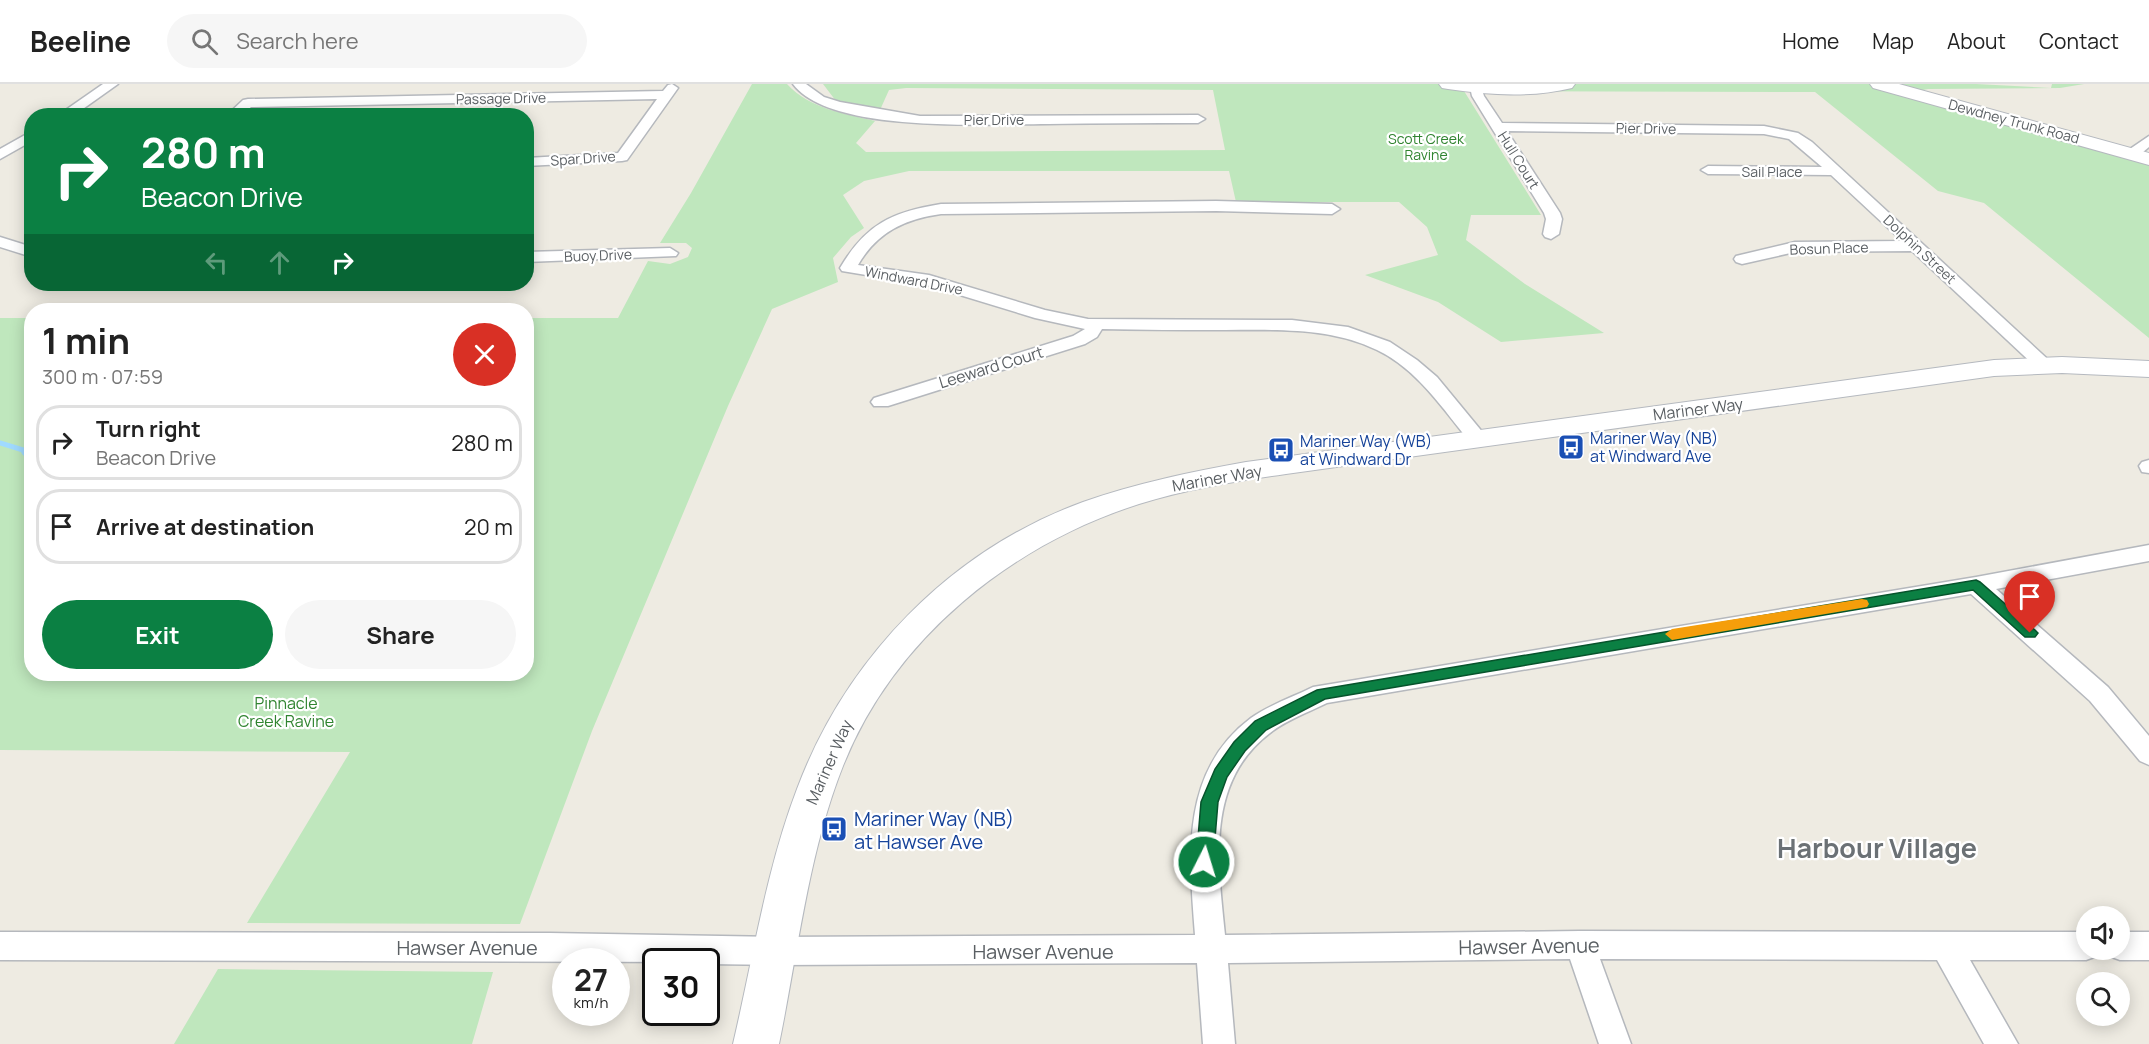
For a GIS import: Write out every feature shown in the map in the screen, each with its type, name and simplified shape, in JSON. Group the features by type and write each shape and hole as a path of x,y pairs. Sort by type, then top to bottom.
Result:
{"main road":[{"path":"1448,84 1522,90 1566,84"},
{"name":"Dewdney Trunk Road","path":"1879,84 2141,156"},
{"name":"Mariner Way","path":"756,1044 802,825 830,753 849,715 902,643 953,592 1018,546 1055,526 1090,510 1154,489 1218,476 1477,438 1994,368 2045,365 2149,369"}],"street":[{"path":"75,108 112,84"},
{"name":"Pier Drive","path":"799,84 803,90 833,104 880,115 920,120 1198,119"},
{"name":"Hull Court","path":"1476,87 1478,96 1552,213 1554,219 1551,234"},
{"name":"Passage Drive","path":"242,108 248,103 670,90"},
{"name":"Spar Drive","path":"534,162 621,157 670,90"},
{"name":"Pier Drive","path":"1499,127 1764,130 1793,136"},
{"name":"Dolphin Street","path":"1793,136 1807,145 2045,365"},
{"path":"0,155 24,140"},
{"path":"2141,156 2149,140"},
{"name":"Sail Place","path":"1708,170 1835,171"},
{"name":"Windward Drive","path":"1332,209 1216,206 941,209 909,215 886,224 861,244 848,268 929,280 1041,314 1096,325 1292,325 1342,331 1384,346 1411,364 1430,381 1477,438"},
{"path":"4,243 24,237"},
{"path":"4,243 24,249"},
{"name":"Bosun Place","path":"1742,259 1795,247 1916,246"},
{"name":"Buoy Drive","path":"534,257 670,253"},
{"name":"Leeward Court","path":"881,402 1079,340 1088,336 1096,325"},
{"path":"1219,1044 1204,862 1209,802 1220,774 1239,746 1261,725 1289,709 1322,694 1976,585 2149,553"},
{"path":"1976,585 2099,694 2149,754"},
{"path":"1580,945 1615,1044"},
{"name":"Hawser Avenue","path":"0,946 550,947 776,951 1210,950 1580,945 2076,946"},
{"path":"1945,945 2002,1044"},
{"path":"2130,946 2149,946"}],"green space":[{"path":"752,84 787,84 817,105 875,121 856,143 866,152 1225,150 1213,90 906,88 889,90 880,110 836,101 823,84 1976,84 2051,88 2052,84 2084,84 2060,88 1928,89 1912,92 2149,163 2149,338 1984,203 1938,191 1815,92 1464,91 1541,215 1471,215 1466,240 1525,284 1604,333 1501,342 1438,302 1365,275 1438,255 1427,227 1399,202 1236,202 1229,171 909,171 864,181 843,195 864,228 851,237 833,258 838,282 772,309 728,406 592,731 520,924 247,923 350,752 0,750 0,318 24,318 24,681 534,681 534,318 618,318 648,261 670,264 688,257 692,248 686,243 660,243"},
{"path":"218,969 493,972 472,1044 174,1044"}],"waterway":[{"path":"0,443 24,451"}],"slow traffic":[{"path":"1672,634 1862,604"}],"place":[{"name":"Mariner Way (NB) at Windward Ave","path":"1571,447"},
{"name":"Mariner Way (WB) at Windward Dr","path":"1281,450"},
{"name":"Mariner Way (NB) at Hawser Ave","path":"834,829"}],"district":[{"name":"Harbour Village","path":"1877,847"}],"route":[{"path":"1204,862 1209,802 1220,774 1239,746 1261,725 1322,694 1976,585 2030,633"}],"park label":[{"name":"Scott Creek Ravine","path":"1426,146"},
{"name":"Pinnacle Creek Ravine","path":"286,712"}]}
